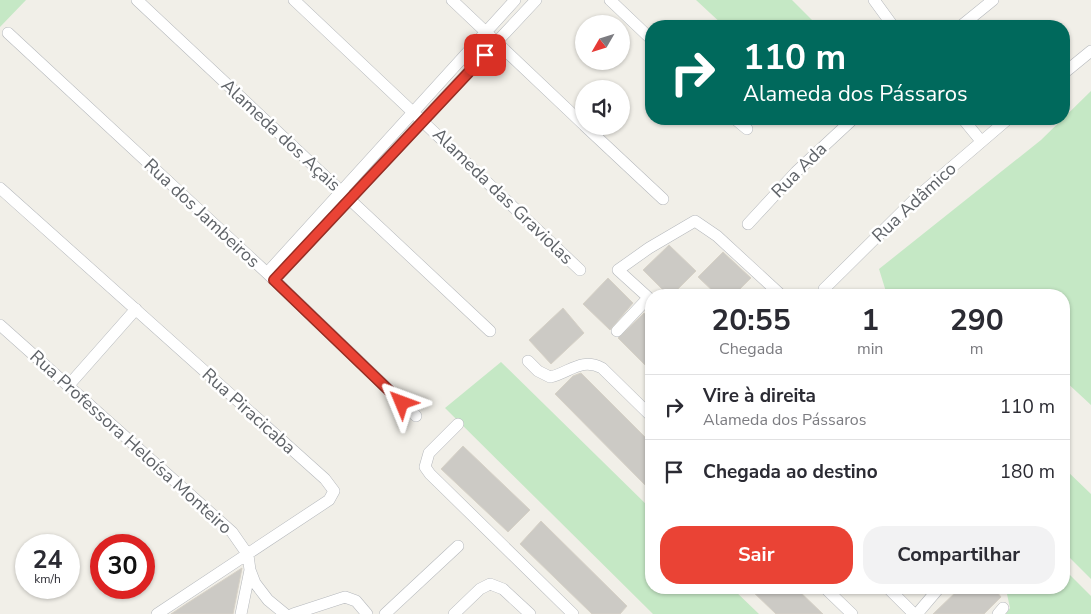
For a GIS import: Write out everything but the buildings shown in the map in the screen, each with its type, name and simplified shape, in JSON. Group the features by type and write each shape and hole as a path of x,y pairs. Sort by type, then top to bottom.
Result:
{"street":[{"name":"Alameda dos Açais","path":"137,0 351,199 490,332"},
{"name":"Alameda das Graviolas","path":"294,0 580,270"},
{"path":"452,0 575,117"},
{"path":"270,276 341,190 515,0"},
{"path":"270,276 351,199 536,0"},
{"path":"610,0 645,33"},
{"path":"874,0 889,20"},
{"path":"968,20 993,0"},
{"name":"Rua dos Jambeiros","path":"8,32 270,276 416,416"},
{"path":"1070,68 1091,50"},
{"path":"742,125 747,129"},
{"name":"Rua Ada","path":"748,224 796,172 847,125"},
{"path":"968,125 981,141"},
{"name":"Rua Adâmico","path":"824,289 917,197 1001,125"},
{"path":"594,135 663,200"},
{"name":"Rua Piracicaba","path":"0,188 332,487 334,494 329,500 157,614"},
{"path":"645,294 618,270 649,248 695,221 717,236 774,289"},
{"path":"617,330 645,304"},
{"path":"68,386 136,309"},
{"name":"Rua Professora Heloísa Monteiro","path":"0,325 221,521 248,554"},
{"path":"528,361 538,371 550,377 583,363 594,364 602,368 645,410"},
{"path":"458,424 429,453 425,461 425,467 573,614"},
{"path":"385,614 458,546"},
{"path":"241,614 250,570 248,554"},
{"path":"250,570 262,592 285,614"},
{"path":"454,614 480,589 490,584 503,589 530,614"},
{"path":"831,594 852,614"},
{"path":"894,594 915,614 933,594"},
{"path":"293,614 345,597 356,602 367,614"}],"green space":[{"path":"0,0 26,0 0,27"},
{"path":"696,0 792,0 812,20 718,20"},
{"path":"1091,91 1091,405 1070,386 1070,289 885,289 879,269 1041,140 1056,125 1070,125 1070,112"},
{"path":"501,362 645,503 645,594 738,594 759,614 653,614 445,408"},
{"path":"1070,474 1091,494 1091,579 1070,558"},
{"path":"1070,575 1091,596 1091,614 1006,614 1010,608 1007,594 1070,594"}],"route":[{"path":"402,403 274,280 485,55"}]}
